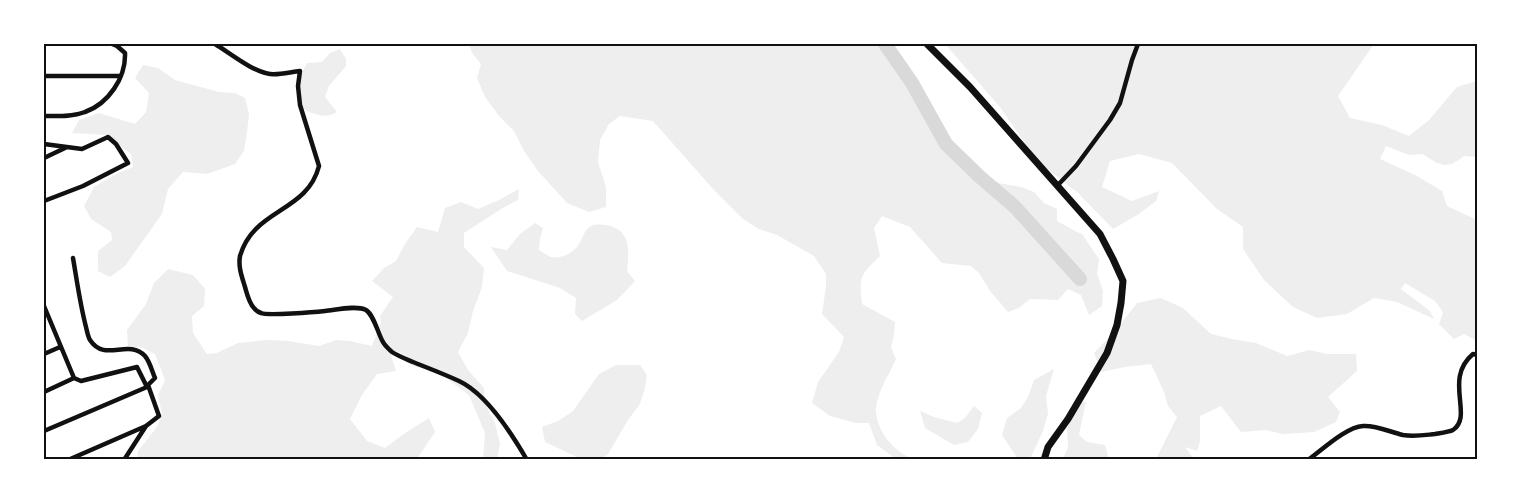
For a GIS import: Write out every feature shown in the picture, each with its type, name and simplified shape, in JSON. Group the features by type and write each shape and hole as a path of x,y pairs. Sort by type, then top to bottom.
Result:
{"main road":[{"path":"927,44 970,87 1100,234 1122,281 1117,325 1107,353 1068,419 1048,447 1044,459"}],"street":[{"path":"44,116 71,116 85,112 107,99 124,69 125,54 117,46 111,44"},
{"path":"215,44 264,73 273,75 300,71 298,86 300,105 319,166 316,176 296,202 273,214 258,226 247,240 240,258 240,269 249,300 254,308 262,314 347,308 365,310 370,315 383,344 395,354 462,382 481,397 499,416 527,459"},
{"path":"1057,186 1076,166 1120,104 1138,44"},
{"path":"44,76 121,76"},
{"path":"44,144 82,149 108,137 116,144 128,163 83,186 44,201"},
{"path":"44,158 68,147"},
{"path":"44,431 147,386 155,378 143,354 126,348 106,352 90,340 83,316 73,258"},
{"path":"44,306 74,378 81,381 137,367 159,416 146,426 68,459"},
{"path":"44,354 60,347"},
{"path":"1308,459 1350,429 1362,426 1419,436 1453,430 1459,424 1462,411 1458,383 1461,370 1473,354 1478,355"},
{"path":"44,392 74,378"},
{"path":"124,459 146,426"}],"shaded area":[{"path":"469,44 888,44 917,92 936,132 958,157 998,183 1034,192 1044,203 1057,209 1057,221 1082,234 1099,259 1097,273 1103,291 1102,306 1089,315 1081,295 1068,289 1058,300 1030,299 1019,308 1008,312 990,291 979,273 971,266 942,263 910,227 882,216 874,228 880,256 862,277 861,295 862,304 895,322 891,347 896,359 878,398 876,409 877,420 883,434 893,446 912,459 896,459 877,445 869,423 856,423 830,416 812,403 818,382 839,352 844,337 822,314 826,274 814,256 743,219 713,189 653,121 620,116 609,124 600,140 598,162 606,187 606,207 589,212 567,203 538,171 514,131 485,97 477,78 481,64 472,53"},
{"path":"945,44 1374,44 1338,96 1350,118 1382,125 1409,136 1429,120 1457,87 1477,81 1477,157 1464,156 1453,163 1444,165 1423,154 1409,155 1386,146 1380,159 1417,176 1442,191 1447,206 1477,220 1477,341 1464,334 1454,339 1439,324 1443,312 1435,301 1405,283 1401,289 1430,311 1434,319 1397,302 1374,298 1347,314 1317,318 1293,307 1264,280 1243,249 1243,227 1217,209 1172,163 1139,154 1110,161 1102,187 1132,201 1159,191 1156,201 1113,229 1078,193 1037,161 1000,107"},
{"path":"340,49 346,59 346,66 329,86 325,97 337,112 323,116 300,108 299,85 307,63 322,62 330,53"},
{"path":"143,65 158,68 175,80 219,92 235,93 245,98 249,114 247,132 244,151 235,164 207,174 183,172 168,189 162,214 125,266 110,277 98,271 98,251 112,240 111,232 91,219 84,206 94,187 133,167 131,154 105,135 72,133 79,120 99,113 135,124 146,112 149,93 135,78"},
{"path":"519,189 518,200 464,233 464,247 484,268 482,287 468,333 458,352 468,370 484,388 485,404 495,423 500,444 497,459 483,459 485,433 469,395 438,372 412,366 400,352 391,356 396,371 377,374 362,395 350,419 367,441 385,448 429,418 435,432 417,459 137,459 138,451 157,427 162,414 158,395 165,380 155,354 143,348 128,346 127,330 146,304 154,283 168,269 193,275 205,289 204,306 192,316 193,333 207,354 217,353 238,343 267,340 319,346 336,340 372,346 381,323 380,316 393,297 372,281 384,268 396,261 417,227 438,232 445,208 461,202 478,209"},
{"path":"535,223 543,228 539,250 554,257 575,250 587,229 593,225 607,225 615,228 625,237 628,249 627,271 635,281 617,300 582,321 575,314 576,298 560,288 507,271 491,247 507,250 520,234"},
{"path":"1161,298 1183,308 1211,334 1256,343 1287,356 1309,350 1327,354 1356,354 1357,371 1328,397 1340,412 1336,422 1314,432 1283,434 1266,430 1241,432 1221,406 1200,416 1200,441 1197,451 1185,447 1194,459 1156,459 1177,417 1168,406 1151,364 1101,372 1094,353 1137,303"},
{"path":"616,365 640,365 647,375 640,404 608,454 601,459 581,459 545,442 542,427 558,421 573,411 599,374"},
{"path":"1054,369 1046,396 1048,414 1043,431 1030,459 1018,459 1002,435 1007,418 1021,408 1034,380"},
{"path":"1086,401 1079,435 1087,442 1105,445 1109,459 1062,460 1068,448 1067,430 1075,406"},
{"path":"974,406 982,413 978,429 968,442 954,445 925,428 920,411 957,423 965,418"}],"waterway":[{"path":"885,44 912,83 946,144 1015,207 1080,279"}]}
